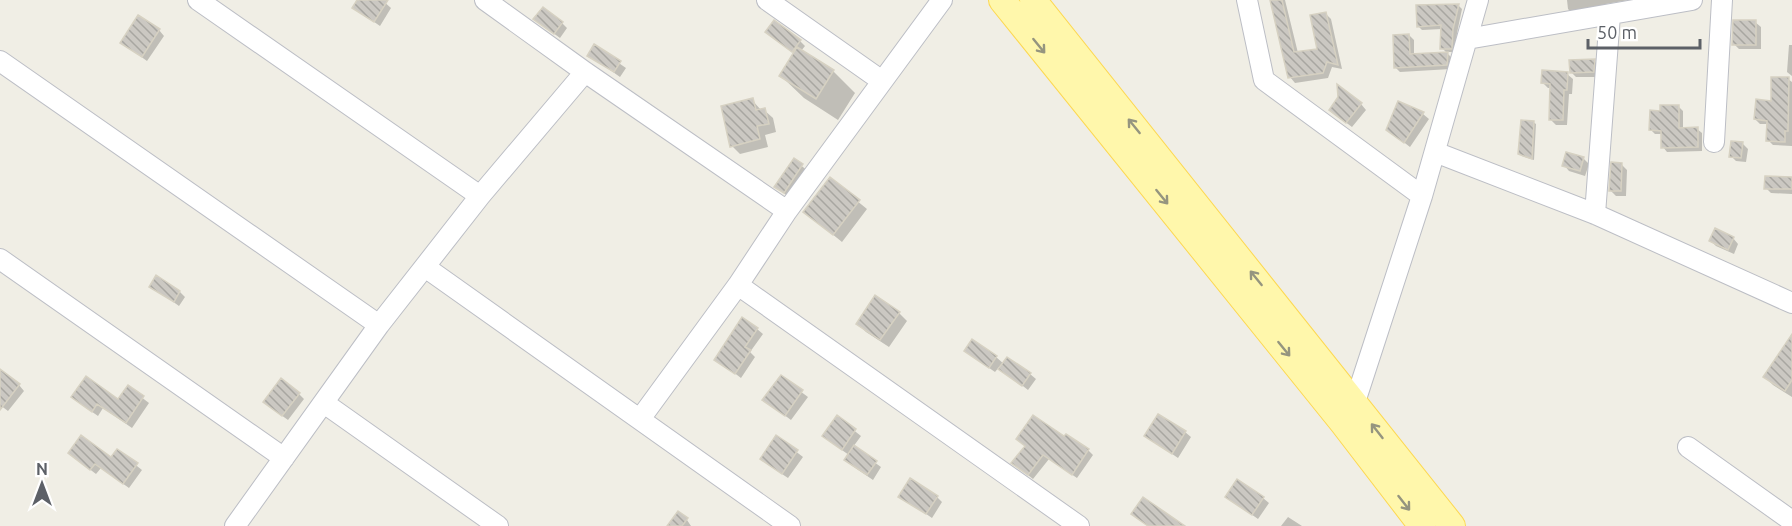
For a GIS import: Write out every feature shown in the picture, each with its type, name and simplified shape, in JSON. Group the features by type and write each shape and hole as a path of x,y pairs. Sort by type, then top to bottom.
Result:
{"main road":[{"path":"1002,0 1349,413 1452,526"},
{"path":"1033,0 1349,413 1422,526"}],"street":[{"path":"198,0 480,196"},
{"path":"485,0 787,211"},
{"path":"767,0 882,81"},
{"path":"640,419 738,285 787,211 942,0"},
{"path":"1247,0 1264,80 1422,196"},
{"path":"1349,413 1436,152 1478,0"},
{"path":"1467,39 1692,0"},
{"path":"1714,142 1722,0"},
{"path":"1595,214 1610,15"},
{"path":"0,61 379,325"},
{"path":"235,526 379,325 480,196 585,72"},
{"path":"1436,152 1595,214 1792,303"},
{"path":"0,259 284,458"},
{"path":"425,267 790,526"},
{"path":"738,285 1078,526"},
{"path":"324,403 498,526"},
{"path":"1688,447 1792,521"}],"building":[{"path":"357,0 388,0 374,22 352,8"},
{"path":"1270,0 1282,0 1294,52 1317,49 1310,15 1326,12 1338,65 1327,62 1323,73 1288,78"},
{"path":"1459,4 1453,29 1452,49 1440,49 1441,25 1417,27 1416,5"},
{"path":"543,7 563,22 554,34 533,19"},
{"path":"138,15 160,29 142,57 120,43"},
{"path":"774,20 801,40 792,52 765,32"},
{"path":"1733,20 1756,20 1756,45 1732,45"},
{"path":"1409,34 1410,54 1448,52 1447,65 1394,68 1393,35"},
{"path":"594,44 621,61 614,72 587,56"},
{"path":"797,47 834,70 816,99 779,76"},
{"path":"1595,59 1594,72 1570,73 1569,60"},
{"path":"1542,70 1568,72 1567,90 1564,90 1563,120 1549,120 1550,84 1541,83"},
{"path":"1771,77 1789,77 1788,131 1785,131 1785,142 1766,141 1767,121 1754,119 1756,99 1771,101"},
{"path":"1337,84 1362,103 1346,123 1329,110 1338,97"},
{"path":"753,98 756,110 765,108 769,124 757,126 760,139 730,147 721,106"},
{"path":"1398,101 1424,112 1404,143 1386,130"},
{"path":"1660,105 1679,105 1679,128 1698,127 1698,147 1661,148 1661,131 1649,130 1650,110 1660,111"},
{"path":"1521,120 1534,121 1532,159 1518,154"},
{"path":"1731,141 1743,142 1741,158 1729,157"},
{"path":"1566,152 1584,157 1580,171 1562,166"},
{"path":"794,158 803,164 784,193 774,187"},
{"path":"1611,162 1622,163 1621,191 1609,191"},
{"path":"1765,176 1792,177 1792,189 1764,189"},
{"path":"830,177 860,200 833,235 803,212"},
{"path":"1715,228 1734,237 1728,250 1709,241"},
{"path":"156,275 180,291 174,302 149,287"},
{"path":"875,295 900,312 880,340 856,324"},
{"path":"742,317 758,328 745,347 751,350 735,374 714,360"},
{"path":"1792,334 1792,380 1785,391 1763,377"},
{"path":"972,339 997,356 989,368 964,351"},
{"path":"1007,357 1031,373 1022,386 998,369"},
{"path":"0,369 20,384 0,410"},
{"path":"781,375 803,390 785,416 762,400"},
{"path":"86,376 118,399 128,385 144,396 126,423 97,404 92,412 71,397"},
{"path":"281,378 300,393 282,416 263,402"},
{"path":"1158,414 1186,431 1172,454 1144,436"},
{"path":"837,415 856,429 842,450 822,436"},
{"path":"1033,415 1064,436 1066,434 1089,449 1072,475 1043,455 1028,475 1011,463 1025,446 1016,439"},
{"path":"81,435 111,457 117,449 138,463 123,484 95,464 90,470 68,453"},
{"path":"776,435 798,450 782,474 760,459"},
{"path":"854,445 877,461 867,475 844,460"},
{"path":"910,478 938,496 926,514 898,497"},
{"path":"1237,479 1264,497 1252,515 1225,497"},
{"path":"1143,497 1185,526 1148,526 1131,514"},
{"path":"678,511 688,518 682,526 667,526"}]}
